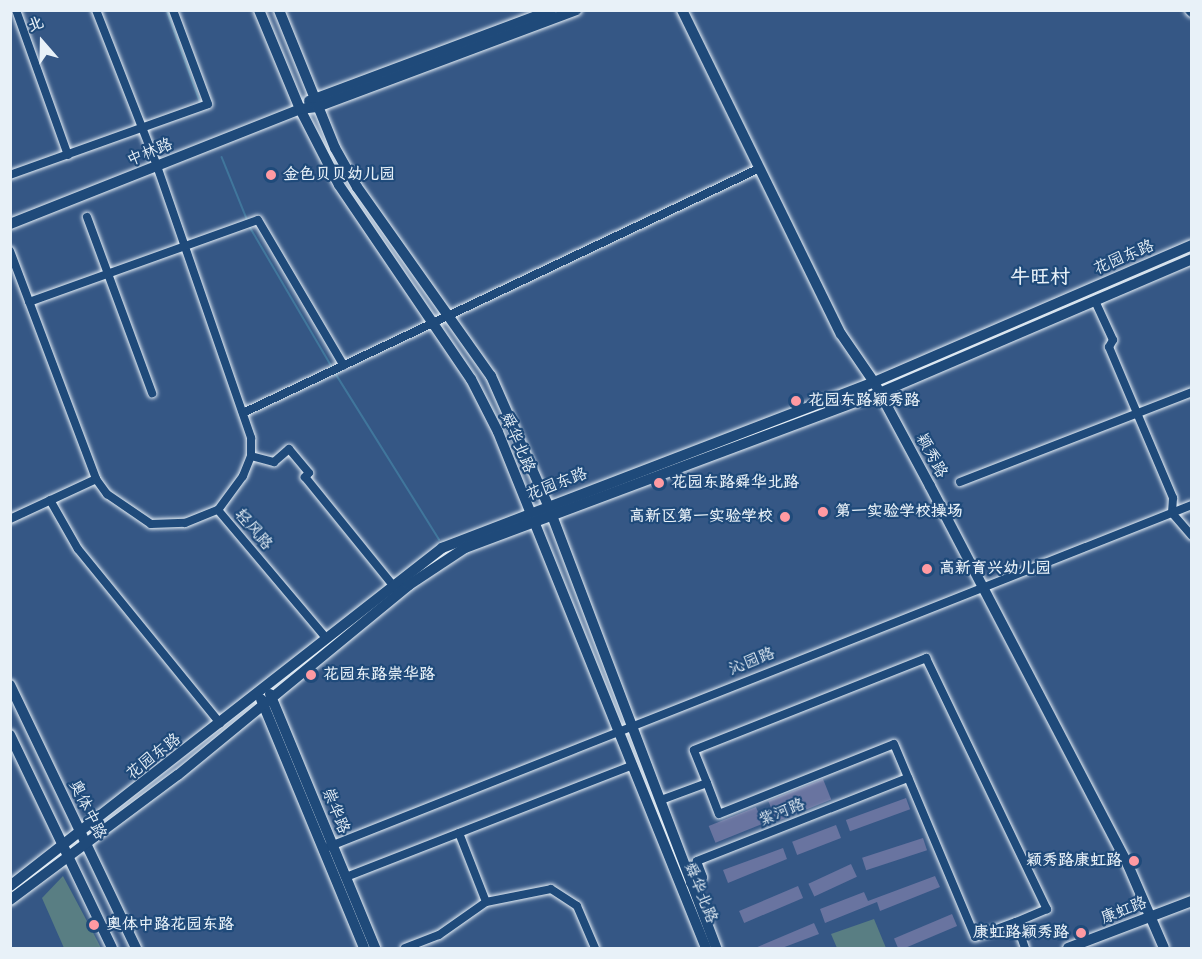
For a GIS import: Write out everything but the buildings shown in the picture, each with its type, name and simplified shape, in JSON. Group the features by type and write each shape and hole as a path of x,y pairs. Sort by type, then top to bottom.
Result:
{"main road":[{"name":"舜华北路","path":"259,10 300,109 339,185 434,322 498,432 706,948"},
{"name":"舜华北路","path":"279,10 316,101 357,187 449,313 491,376 548,505 633,725 690,883 717,948"},
{"name":"中林路","path":"10,224 316,101 552,10"},
{"name":"中林路","path":"316,101 576,10"},
{"name":"颖秀路","path":"682,10 841,334 880,393 1169,948"},
{"name":"花园东路","path":"10,886 220,723 392,584 463,537 874,382 1191,245"},
{"name":"花园东路","path":"10,900 87,844 270,701 447,558 880,393 1191,259"},
{"name":"奥体中路","path":"10,685 136,948"},
{"name":"崇华路","path":"260,690 270,701 328,846 364,948"},
{"path":"10,735 112,948"},
{"name":"崇华路","path":"328,846 346,877 375,948"},
{"name":"康虹路","path":"1068,948 1191,901"},
{"name":"颖秀路","path":"1152,917 1164,948"}],"street":[{"path":"16,10 68,155"},
{"path":"96,10 140,129 157,166 243,414 251,456 243,476 218,510"},
{"path":"10,175 208,104 173,10"},
{"path":"243,414 449,313 760,168"},
{"path":"87,217 152,393"},
{"path":"29,302 258,220 337,369"},
{"path":"10,251 96,479 10,519"},
{"path":"1095,301 1137,413 1173,498 1172,513 1191,536"},
{"path":"960,482 1191,392"},
{"path":"251,456 274,462 289,449 309,473 305,477 392,584"},
{"name":"轻风路","path":"96,479 106,494 151,524 185,523 218,510 327,638"},
{"path":"50,500 78,549 220,723"},
{"name":"沁园路","path":"328,846 981,586 1191,505"},
{"path":"926,658 1047,909 975,937 894,744 720,814 707,783 694,750 926,658"},
{"path":"346,877 633,765"},
{"name":"紫河路","path":"690,883 703,877 697,861 908,778"},
{"path":"661,800 707,783"},
{"path":"459,833 486,902"},
{"path":"405,948 439,935 486,902 521,893 561,892 577,906 595,948"},
{"path":"1016,922 1025,948"}],"green space":[{"path":"63,876 101,948 64,948 42,898"},
{"path":"874,919 886,948 837,948 831,934"}],"waterway":[{"path":"167,10 200,101"},
{"path":"222,157 247,219"},
{"path":"250,227 332,367"},
{"path":"336,374 439,539"}],"place":[{"name":"金色贝贝幼儿园","path":"271,175"},
{"name":"花园东路颖秀路","path":"796,401"},
{"name":"花园东路舜华北路","path":"659,483"},
{"name":"第一实验学校操场","path":"823,512"},
{"name":"高新区第一实验学校","path":"785,517"},
{"name":"高新育兴幼儿园","path":"927,569"},
{"name":"花园东路崇华路","path":"311,675"},
{"name":"颖秀路康虹路","path":"1134,861"},
{"name":"奥体中路花园东路","path":"94,925"},
{"name":"康虹路颖秀路","path":"1081,933"}],"district":[{"name":"牛旺村","path":"1040,278"}]}
